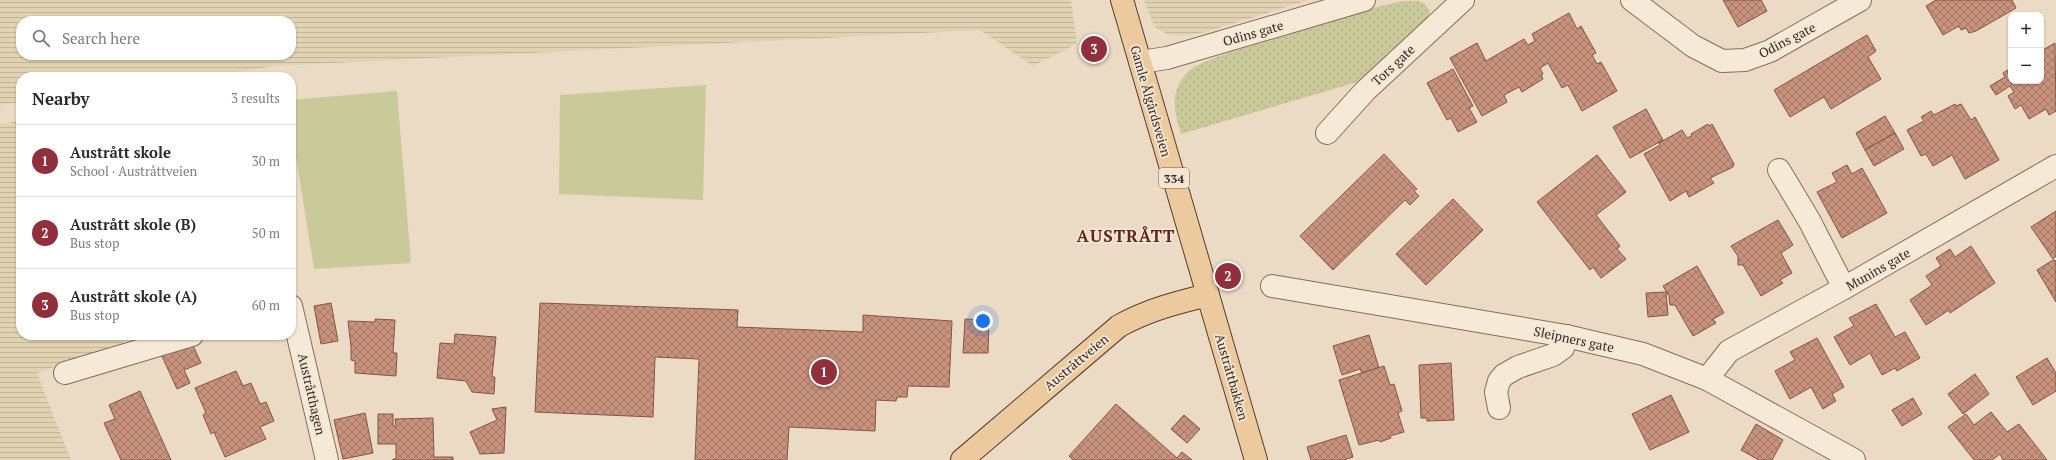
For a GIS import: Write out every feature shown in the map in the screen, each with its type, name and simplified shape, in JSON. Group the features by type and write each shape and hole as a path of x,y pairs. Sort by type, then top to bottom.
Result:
{"main road":[{"name":"Gamle Ålgårdsveien","path":"1122,0 1208,295"},
{"name":"Austråttveien","path":"962,460 1119,326 1142,313 1165,305 1208,295"},
{"name":"Austråttbakken","path":"1208,295 1256,460"}],"street":[{"name":"Odins gate","path":"1140,62 1167,58 1364,0"},
{"name":"Tors gate","path":"1327,133 1365,91 1463,0"},
{"name":"Odins gate","path":"1632,0 1693,46 1722,61 1745,60 1770,51 1860,0"},
{"name":"Munins gate","path":"1707,379 1729,351 1844,288 2056,166"},
{"path":"1779,170 1809,220 1844,288"},
{"name":"Sleipners gate","path":"1272,286 1566,336 1643,354 1707,379 1854,460"},
{"name":"Austråtthagen","path":"296,327 327,460"},
{"path":"1499,408 1496,392 1499,381 1504,375 1518,367 1553,355 1563,348 1566,336"},
{"path":"65,373 175,340"}],"shaded area":[{"path":"0,0 1071,0 1077,44 1033,66 980,30 276,66 235,72 16,72 16,103 0,105"},
{"path":"1144,0 1309,0 1205,32 1186,36 1169,35 1156,28"},
{"path":"16,122 16,340 129,340 37,373 71,460 0,460 0,124"}],"green space":[{"path":"1418,1 1425,4 1430,11 1426,22 1364,80 1181,134 1175,109 1176,94 1182,79 1195,67 1206,61 1233,51 1352,14 1397,2"},
{"path":"706,85 703,200 559,194 560,95"},
{"path":"397,91 411,263 314,269 296,156 296,100"}],"building":[{"path":"1723,0 1761,0 1767,11 1738,27"},
{"path":"1936,0 2012,0 2016,8 1976,31 1969,33 1966,28 1961,30 1959,26 1943,35 1926,6"},
{"path":"1569,13 1577,29 1581,26 1596,53 1592,55 1597,64 1601,62 1617,91 1582,111 1568,85 1562,88 1548,63 1540,68 1543,74 1541,75 1543,79 1522,92 1519,87 1504,95 1507,102 1482,116 1450,58 1477,43 1486,61 1524,39 1528,45 1535,41 1532,34"},
{"path":"1867,35 1876,51 1868,57 1881,79 1831,109 1824,97 1790,117 1774,90"},
{"path":"2055,43 2056,111 2049,115 2046,109 2029,119 2021,105 2015,109 2008,96 2014,92 2010,86 1996,95 1990,86 2005,77 2003,73 2008,70 2008,84 2044,84 2044,49"},
{"path":"1453,69 1473,106 1469,108 1477,122 1458,132 1451,118 1447,120 1427,83"},
{"path":"1955,104 1956,106 1961,104 1971,120 1975,117 1999,160 1965,179 1952,155 1933,166 1926,154 1921,156 1907,130 1924,121 1921,117 1931,111 1934,115"},
{"path":"1646,109 1663,140 1630,158 1613,127"},
{"path":"1885,116 1895,133 1865,150 1856,133"},
{"path":"1708,124 1709,126 1712,124 1734,164 1733,167 1710,178 1714,183 1689,197 1686,191 1670,201 1644,154 1660,145 1659,143 1682,130 1687,138"},
{"path":"1895,133 1904,149 1874,166 1865,150"},
{"path":"1384,154 1417,189 1414,191 1419,196 1410,205 1405,200 1333,270 1300,236"},
{"path":"1597,155 1626,192 1596,215 1620,246 1617,249 1626,259 1601,278 1593,267 1590,270 1537,202"},
{"path":"1847,165 1852,174 1862,168 1887,213 1842,238 1817,192 1837,182 1832,173"},
{"path":"1453,199 1483,230 1426,285 1396,254"},
{"path":"2056,211 2056,256 2053,259 2031,227"},
{"path":"1778,220 1793,245 1781,253 1792,273 1780,280 1783,283 1761,296 1743,265 1738,265 1738,256 1731,246"},
{"path":"1971,246 1995,283 1950,313 1949,310 1926,325 1910,300 1932,285 1926,276 1941,266 1936,258 1950,249 1955,257"},
{"path":"2053,260 2056,261 2056,302 2037,270"},
{"path":"1697,266 1724,313 1713,319 1716,323 1693,336 1675,305 1670,305 1669,296 1663,286"},
{"path":"1666,292 1668,315 1648,317 1646,293"},
{"path":"331,303 338,341 321,344 314,306"},
{"path":"540,303 738,310 737,327 863,332 863,315 952,321 949,387 908,386 907,397 897,397 896,401 876,400 875,431 789,427 787,460 695,460 699,359 655,357 653,417 535,412"},
{"path":"1876,304 1895,337 1905,332 1920,358 1897,371 1895,368 1882,375 1870,353 1850,365 1834,337 1854,326 1849,318"},
{"path":"375,319 395,320 393,353 397,353 396,376 355,373 355,361 351,360 348,321 375,322"},
{"path":"965,319 989,320 988,353 963,353"},
{"path":"455,334 496,337 492,377 495,377 494,394 472,392 466,381 437,378 440,343 454,344"},
{"path":"1369,335 1379,368 1362,373 1360,369 1342,375 1333,346"},
{"path":"1817,338 1844,387 1832,394 1836,401 1823,409 1811,387 1790,399 1775,371 1795,360 1790,352"},
{"path":"191,341 201,363 184,370 190,383 177,389 161,354"},
{"path":"2047,358 2056,373 2056,391 2033,405 2016,377"},
{"path":"1451,363 1454,420 1427,421 1427,418 1421,418 1419,365"},
{"path":"1384,366 1390,385 1394,384 1402,411 1398,413 1404,432 1390,436 1391,438 1380,442 1379,440 1359,445 1339,380"},
{"path":"236,371 243,386 251,383 260,404 266,402 274,421 260,427 266,439 225,457 214,432 211,434 203,415 206,413 195,388"},
{"path":"1975,374 1989,394 1963,414 1948,394"},
{"path":"140,391 171,460 121,460 104,423 115,419 109,405"},
{"path":"1671,395 1689,432 1650,450 1632,414"},
{"path":"1913,398 1922,414 1902,426 1892,410"},
{"path":"1116,404 1177,458 1182,452 1192,460 1073,460 1069,456"},
{"path":"506,407 504,453 480,454 470,432 497,420 492,409"},
{"path":"1991,412 2007,432 2019,424 2047,460 2003,460 2000,454 1992,460 1974,460 1948,427 1966,414 1974,425"},
{"path":"365,413 373,453 343,459 334,420"},
{"path":"378,414 393,414 393,426 396,426 395,419 433,418 434,457 453,457 453,460 392,460 396,458 396,444 378,444"},
{"path":"1184,415 1200,429 1187,443 1171,429"},
{"path":"1756,424 1783,440 1772,460 1759,460 1741,450"},
{"path":"1346,435 1353,457 1343,460 1311,460 1307,447"}],"place":[{"name":"Austrått skole (A)","path":"1094,49"},
{"name":"Austrått skole (B)","path":"1228,276"},
{"name":"Austrått skole","path":"824,372"}],"district":[{"name":"AUSTRÅTT","path":"1126,235"}]}
